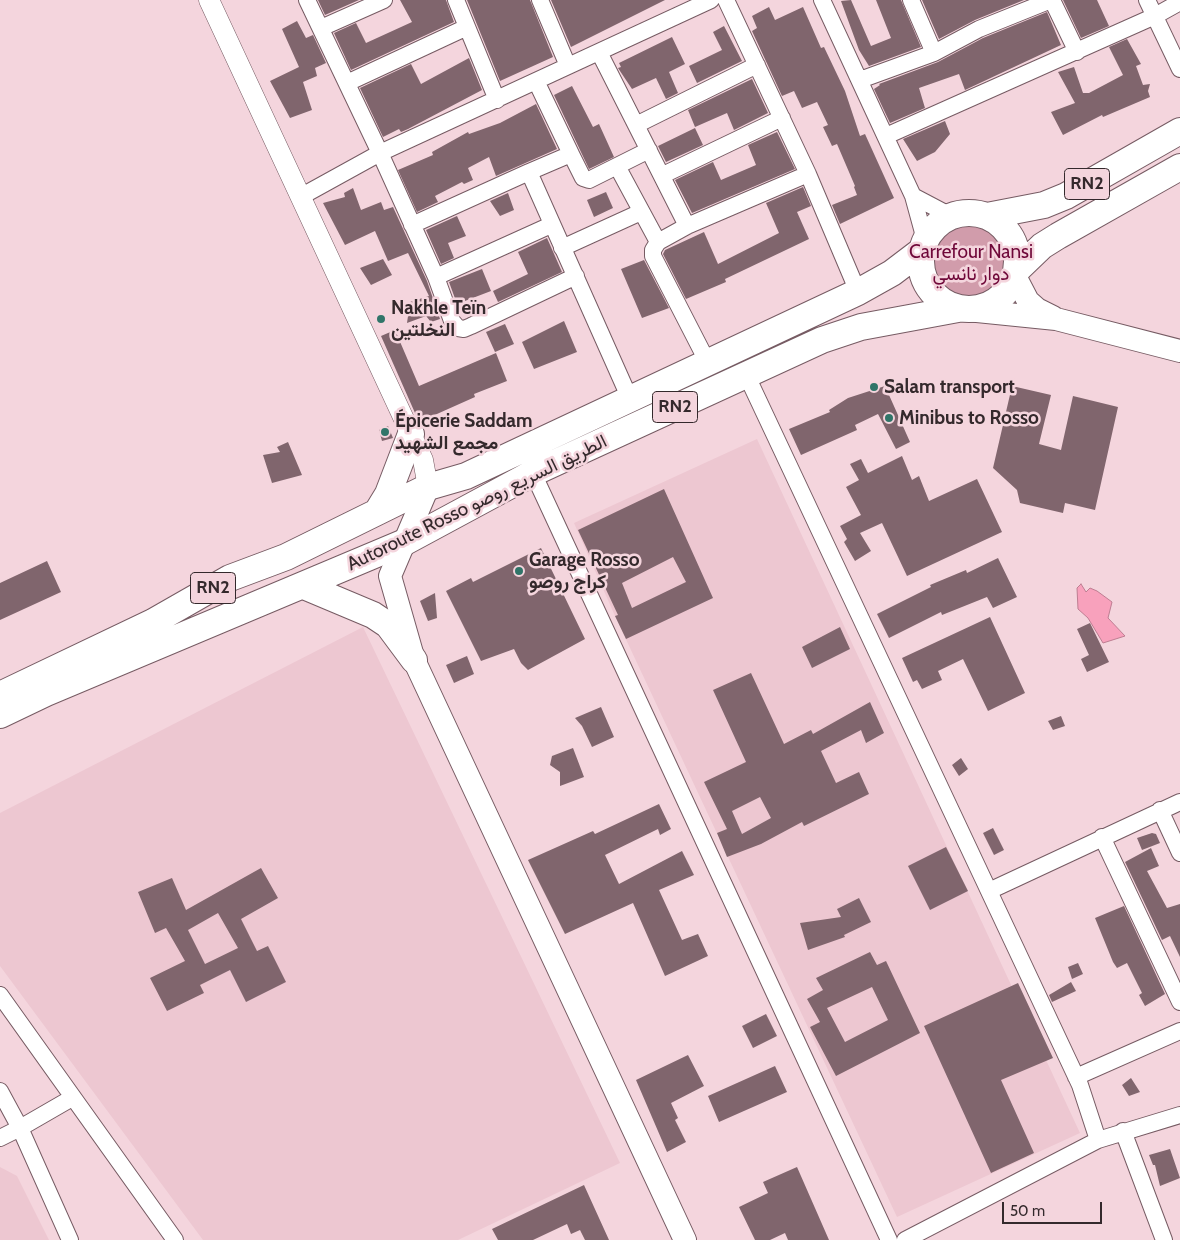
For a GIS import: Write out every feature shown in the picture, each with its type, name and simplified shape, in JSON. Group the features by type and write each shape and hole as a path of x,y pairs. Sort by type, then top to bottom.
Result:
{"highway":[{"name":"RN2","path":"986,216 1044,205 1066,196 1180,131"},
{"name":"RN2","path":"1016,274 1042,246 1180,167"},
{"path":"971,213 986,216 1001,225 1011,238 1017,254 1016,274 1010,288 998,300 984,308 963,309 943,302 930,291 920,268 923,245 936,225 951,216 971,213"},
{"name":"Autoroute Rosso الطريق السريع روصو","path":"0,695 153,622 230,578 286,557 428,487 466,476 858,292 892,273 923,245"},
{"name":"Autoroute Rosso الطريق السريع روصو","path":"0,715 46,693 405,542 532,473 822,340 860,327 963,309"},
{"path":"377,512 388,494 411,434"},
{"path":"304,586 373,615 388,625 414,660"}],"main road":[{"path":"1016,274 1028,301 1037,309 1056,319"},
{"path":"963,309 1056,319 1180,351"},
{"path":"428,487 390,576 414,660 685,1240"}],"street":[{"path":"209,0 302,196 423,460 428,487"},
{"path":"307,0 380,153 436,278 452,321 458,328 464,329 576,276"},
{"path":"320,28 384,0"},
{"path":"456,0 497,100"},
{"path":"540,0 568,66"},
{"path":"302,196 380,153 711,0"},
{"path":"726,0 808,174 858,292"},
{"path":"822,0 913,196 923,245"},
{"path":"911,0 934,53"},
{"path":"860,80 934,53 979,28 1052,0 1077,52"},
{"path":"1147,0 1180,69"},
{"path":"886,136 1077,52 1180,2"},
{"path":"347,83 466,28"},
{"path":"599,52 663,175 687,226"},
{"path":"636,125 756,65"},
{"path":"536,81 585,180 649,150"},
{"path":"663,175 782,118"},
{"path":"412,225 571,154"},
{"path":"617,166 658,242"},
{"path":"529,172 630,399"},
{"path":"708,363 653,256 653,250 658,242 687,226 808,174"},
{"path":"913,196 951,216"},
{"path":"562,248 641,212"},
{"path":"436,278 551,225"},
{"path":"746,374 1076,1077 1098,1140"},
{"path":"532,473 889,1240"},
{"path":"989,891 1180,802"},
{"path":"1160,810 1180,853"},
{"path":"1102,837 1180,1002"},
{"path":"0,995 175,1240"},
{"path":"1076,1077 1180,1031"},
{"path":"0,1091 20,1128 70,1240"},
{"path":"0,1138 72,1098"},
{"path":"905,1240 1098,1140 1180,1115"},
{"path":"1123,1131 1164,1240"}],"shaded area":[{"path":"757,439 1080,1133 897,1217 615,616 574,523"},
{"path":"1081,584 1086,592 1090,588 1112,602 1108,618 1125,636 1103,643 1088,618 1078,609 1077,588"},
{"path":"363,627 620,1163 458,1240 203,1240 0,966 0,813"},
{"path":"0,1167 17,1176 49,1240 0,1240"}],"green space":[{"name":"Carrefour Nansi دوار نانسي","path":"963,223 979,223 1000,234 1011,255 1011,271 1000,292 979,303 963,303 949,297 937,285 931,271 931,255 937,241 949,229"}],"building":[{"path":"318,0 359,0 325,15"},
{"path":"400,0 446,0 454,22 351,70 334,33 356,23 366,43 412,22"},
{"path":"467,0 530,0 553,57 500,81"},
{"path":"551,0 665,0 571,47"},
{"path":"851,0 871,46 891,38 876,0 901,0 921,47 869,66 859,50 841,1"},
{"path":"922,0 1024,0 975,20 939,39"},
{"path":"1063,0 1097,0 1109,26 1081,38"},
{"path":"769,7 775,20 803,7 821,48 824,47 845,91 860,136 865,134 894,198 840,224 832,205 857,195 855,186 837,144 832,146 823,127 828,125 817,102 802,108 794,91 782,96 752,31 757,28 752,16"},
{"path":"1047,12 1061,45 965,90 959,74 919,88 925,108 890,123 874,89 879,84 938,62 983,38"},
{"path":"297,21 306,38 313,35 326,63 315,68 317,76 303,82 312,110 290,118 270,81 299,67 282,29"},
{"path":"724,26 742,61 697,83 689,66 722,50 713,32"},
{"path":"672,37 685,64 669,72 678,93 666,99 656,78 632,89 618,68 621,67 619,63"},
{"path":"1127,39 1141,64 1136,66 1143,85 1150,84 1148,91 1150,97 1103,117 1102,115 1063,135 1051,112 1075,103 1058,72 1074,67 1083,93 1089,93 1123,75 1109,47"},
{"path":"469,58 482,90 408,129 401,132 399,129 383,137 360,88 411,64 421,84"},
{"path":"752,79 768,113 734,130 727,113 695,127 688,110"},
{"path":"572,86 593,127 599,124 614,157 589,169 554,95"},
{"path":"536,104 557,149 496,176 489,157 468,168 473,180 464,184 462,182 435,196 438,202 417,212 398,170 433,155 432,152 468,132 469,134 500,123"},
{"path":"945,121 950,134 935,152 917,161 903,139"},
{"path":"695,128 703,145 666,162 658,146"},
{"path":"777,132 795,169 692,213 675,180 713,162 721,180 756,165 748,145"},
{"path":"803,187 811,206 797,212 809,239 725,279 726,282 686,299 663,254 665,250 704,232 718,264 779,233 766,203"},
{"path":"353,188 361,210 381,202 384,210 393,207 427,281 440,319 431,322 426,316 407,323 410,302 429,296 408,253 388,261 375,231 345,245 323,203 345,197 344,193"},
{"path":"606,192 613,208 594,217 587,200"},
{"path":"508,193 514,210 500,216 490,201"},
{"path":"457,216 466,236 448,243 454,258 441,264 426,230"},
{"path":"547,238 562,272 498,302 493,291 528,274 518,252"},
{"path":"383,259 392,275 371,285 360,268"},
{"path":"644,260 669,308 642,318 621,269"},
{"path":"482,269 491,291 457,304 449,282"},
{"path":"564,321 577,352 534,369 522,342"},
{"path":"505,324 514,344 495,352 486,332"},
{"path":"395,330 419,386 496,353 507,381 474,394 475,397 419,422 381,336"},
{"path":"885,386 910,442 896,449 878,414 855,425 857,430 801,455 789,429 830,412 829,410 848,398"},
{"path":"1012,386 1051,395 1039,444 1061,450 1073,396 1118,407 1095,510 1065,503 1063,513 1020,503 1017,490 993,468"},
{"path":"388,426 393,438 382,441 379,430"},
{"path":"288,442 302,475 272,483 263,455 280,452 277,447"},
{"path":"902,456 912,480 919,476 929,501 977,479 1002,532 907,576 882,523 860,533 871,551 855,561 844,542 847,539 840,526 861,515 846,487 859,480 850,464 861,459 868,473"},
{"path":"664,489 713,598 626,639 615,616 618,615 578,530","holes":["673,557 686,582 632,608 622,583"]},
{"path":"541,548 585,639 528,670 521,663 514,649 481,661 446,591 471,578 473,582"},
{"path":"998,558 1017,597 993,608 987,597 942,615 941,612 889,638 877,614 931,587 930,585 966,570 967,573"},
{"path":"47,561 61,592 0,620 0,583"},
{"path":"435,593 437,618 428,621 420,601"},
{"path":"990,617 1025,693 988,711 963,659 938,671 942,680 922,689 917,680 913,682 902,658"},
{"path":"1090,623 1109,662 1087,672 1081,659 1089,655 1077,629"},
{"path":"840,627 850,649 812,668 802,647"},
{"path":"467,656 474,674 454,683 446,665"},
{"path":"751,673 784,744 811,730 813,734 870,702 884,733 866,743 861,730 821,751 836,783 859,772 869,794 804,826 802,822 761,844 727,857 717,833 727,829 704,782 746,762 713,690","holes":["760,797 771,818 742,834 732,811"]},
{"path":"601,707 614,737 592,747 582,726 575,718"},
{"path":"1061,716 1065,726 1053,730 1048,721"},
{"path":"573,748 584,777 560,786 560,772 550,765 552,756"},
{"path":"961,758 968,769 959,776 952,765"},
{"path":"659,804 671,829 660,835 658,829 605,855 619,884 682,851 694,875 659,890 682,940 698,934 708,956 665,976 633,903 565,934 528,860 593,831 595,834"},
{"path":"993,828 1004,850 994,855 983,833"},
{"path":"1152,833 1156,834 1160,843 1142,850 1137,838"},
{"path":"946,847 968,891 930,910 908,866"},
{"path":"1151,848 1159,866 1147,871 1167,908 1180,904 1180,957 1170,936 1162,940 1125,862"},
{"path":"261,868 278,898 241,919 257,951 268,946 286,982 246,1002 230,970 200,985 204,993 167,1011 150,978 185,961 166,928 155,933 138,892 172,878 186,910","holes":["218,913 238,948 205,964 188,930"]},
{"path":"859,898 871,922 844,935 845,937 808,950 800,923 841,917 837,909"},
{"path":"1124,906 1165,994 1145,1006 1139,995 1142,993 1127,963 1117,968 1113,962 1095,918"},
{"path":"870,952 877,965 886,961 920,1033 836,1076 810,1027 820,1022 807,999 823,990 816,978","holes":["872,987 888,1020 845,1042 827,1008"]},
{"path":"1078,963 1083,974 1072,979 1068,967"},
{"path":"1071,982 1076,991 1052,1002 1049,995"},
{"path":"1018,983 1053,1058 1001,1080 1034,1153 991,1173 924,1026"},
{"path":"766,1014 777,1036 753,1048 742,1026"},
{"path":"688,1055 704,1086 671,1103 678,1118 675,1120 686,1142 667,1152 636,1080"},
{"path":"775,1066 787,1092 719,1122 708,1096"},
{"path":"1131,1078 1140,1092 1129,1096 1122,1085"},
{"path":"1170,1149 1180,1178 1160,1186 1155,1165 1153,1165 1149,1155"},
{"path":"797,1167 829,1240 788,1240 785,1233 770,1240 755,1240 739,1207 768,1193 763,1182"},
{"path":"584,1185 609,1240 585,1240 580,1230 571,1234 567,1224 533,1240 498,1240 492,1229"}],"place":[{"name":"Nakhle Teïn النخلتين","path":"381,319"},
{"name":"Salam transport","path":"874,387"},
{"name":"Minibus to Rosso","path":"889,418"},
{"name":"Épicerie Saddam مجمع الشهيد","path":"385,432"},
{"name":"Garage Rosso كراج روصو","path":"519,571"}]}
